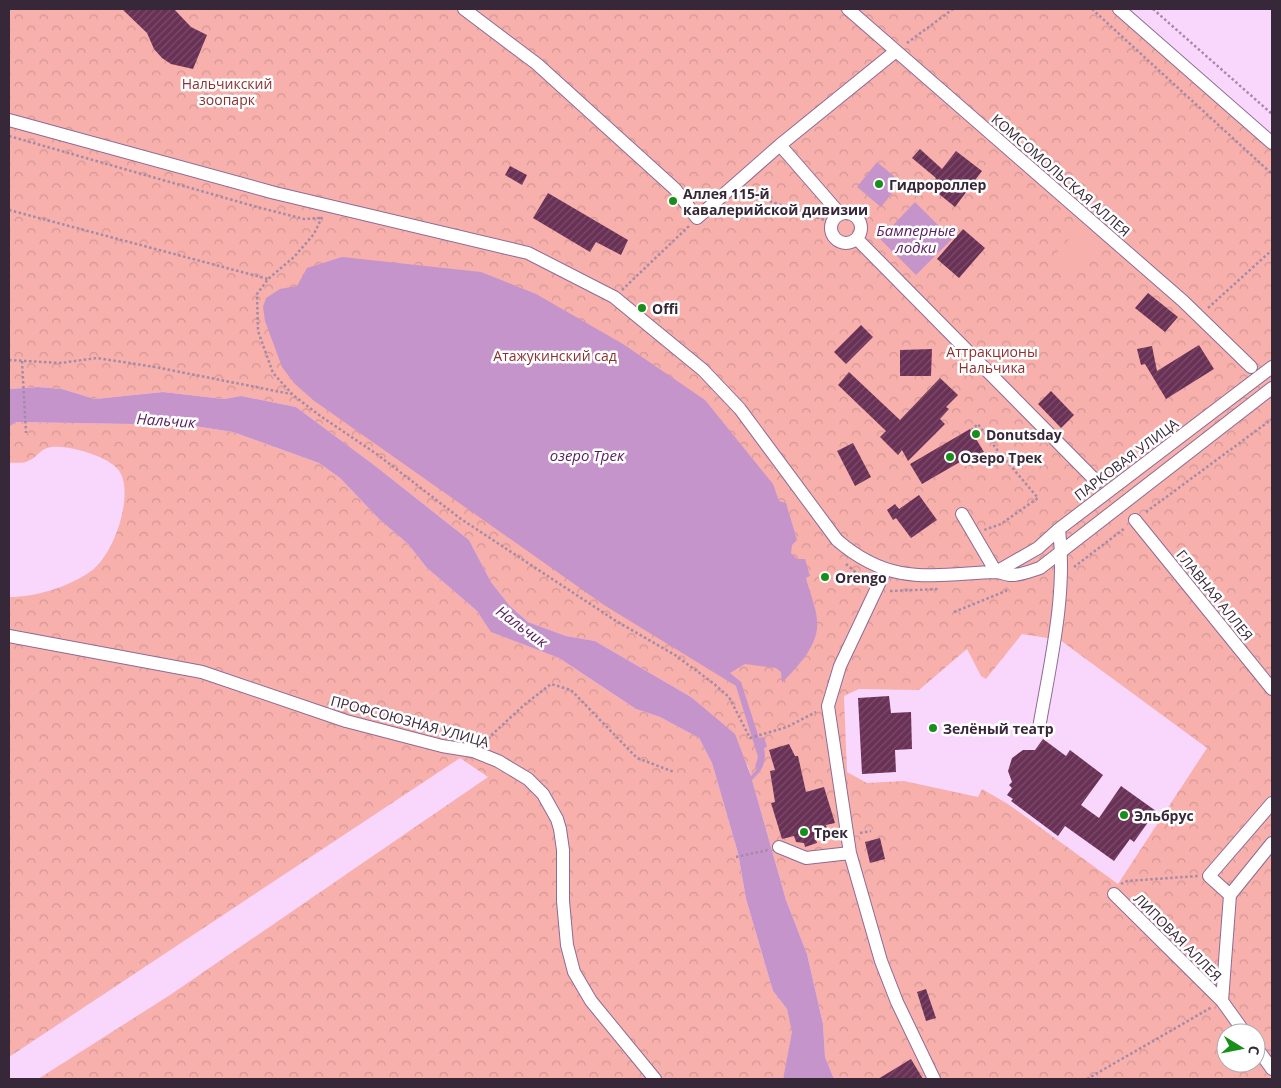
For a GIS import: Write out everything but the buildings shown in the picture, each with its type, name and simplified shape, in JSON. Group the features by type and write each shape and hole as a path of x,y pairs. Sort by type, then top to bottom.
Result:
{"street":[{"path":"464,9 537,64 675,189 697,218 780,145 896,51"},
{"name":"КОМСОМОЛЬСКАЯ АЛЛЕЯ","path":"848,9 1198,316 1251,367"},
{"path":"1119,9 1272,143"},
{"name":"ПАРКОВАЯ УЛИЦА","path":"9,120 276,193 528,254 614,297 703,370 740,409 837,540 856,557 885,571 916,575 999,578 1040,568 1272,388"},
{"path":"780,145 836,218"},
{"path":"850,213 859,219 862,229 857,239 849,244 839,242 832,235 836,218 850,213"},
{"path":"857,239 1097,482"},
{"name":"ПАРКОВАЯ УЛИЦА","path":"999,578 1059,529 1272,366"},
{"path":"962,514 999,578"},
{"name":"ГЛАВНАЯ АЛЛЕЯ","path":"1135,520 1272,689"},
{"path":"1040,728 1058,606 1062,552 1059,529"},
{"path":"885,571 840,666 828,706 846,837 850,853 881,961 897,1002 934,1079"},
{"name":"ПРОФСОЮЗНАЯ УЛИЦА","path":"9,636 202,672 346,721 442,746 473,751 498,761 528,779 536,786 552,810 560,829 563,850 564,918 567,945 574,972 591,1001 655,1079"},
{"path":"1272,803 1209,876 1230,895 1272,843"},
{"path":"779,847 806,858 850,853"},
{"name":"ЛИПОВАЯ АЛЛЕЯ","path":"1114,894 1222,1001 1238,1023"},
{"name":"ЛИПОВАЯ АЛЛЕЯ","path":"1222,1001 1230,895"}],"path":[{"path":"896,51 953,9"},
{"path":"1092,9 1272,174"},
{"path":"1153,9 1272,114"},
{"path":"9,136 257,207 304,219 322,218 331,220"},
{"path":"732,188 836,218"},
{"path":"9,210 268,279"},
{"path":"322,218 314,234 294,257 268,279 257,294 258,331 274,373 293,395 378,455 461,519 608,616 675,655 713,683 729,697 750,738 787,727 828,706"},
{"path":"614,297 697,218"},
{"path":"1198,316 1272,250"},
{"path":"9,360 60,363 97,358 155,366 293,395"},
{"path":"22,361 26,433"},
{"path":"1060,574 1066,573 1077,566 1135,520 1272,419"},
{"path":"971,430 978,424 1038,498 1001,524 974,534"},
{"path":"842,560 876,587 901,592 943,589"},
{"path":"954,612 1006,591 1008,583 999,578"},
{"path":"473,751 524,705 551,684 571,690 637,758 674,772"},
{"path":"736,857 779,847"},
{"path":"1114,894 1111,889 1127,881 1184,876 1209,876"},
{"path":"1088,1079 1222,1001"}],"green space":[{"name":"Атажукинский сад","path":"9,9 1119,9 1272,143 1272,1079 834,1079 825,1057 823,1024 807,954 786,900 748,766 710,715 691,697 595,641 566,636 528,622 510,606 491,582 469,540 374,465 296,407 241,396 224,399 163,392 95,399 62,389 38,387 9,389","holes":["1022,634 1060,640 1207,748 1118,884 1008,804 982,789 978,797 904,781 867,783 847,772 844,696 859,689 919,690 967,649 981,676 986,679"]},
{"path":"1081,226 1100,242 1070,274 1052,258"},
{"path":"16,422 188,425 233,432 319,463 340,478 379,519 408,544 427,568 477,611 492,632 559,658 636,709 660,717 699,738 712,763 738,853 746,899 773,991 787,1009 793,1032 783,1079 38,1079 170,995 488,777 460,758 9,1057 9,597 19,597 52,590 73,582 91,571 107,553 113,540 123,512 124,498 124,485 117,468 103,459 85,452 54,447 44,449 26,462 9,463 9,427"}],"water":[{"name":"Гидророллер","path":"877,162 901,182 881,207 857,187"},
{"name":"Бамперные лодки","path":"915,202 952,239 916,275 880,239"},
{"name":"озеро Трек","path":"342,257 481,272 536,294 623,344 705,400 773,484 779,501 786,503 797,540 792,545 791,553 797,559 805,559 810,576 806,578 817,620 815,638 807,654 782,683 781,672 776,668 745,664 730,673 741,682 759,738 764,737 767,747 764,748 765,758 763,766 752,780 786,900 807,954 823,1024 825,1057 834,1079 783,1079 792,1032 787,1009 773,991 746,899 738,853 712,763 699,738 660,717 636,709 559,658 491,632 477,611 427,568 408,544 379,519 340,478 319,463 233,432 188,425 16,422 9,427 9,389 38,387 62,389 95,399 163,392 224,399 241,396 296,407 374,465 469,540 491,582 510,606 528,622 566,636 595,641 691,697 735,734 751,776 757,769 755,767 758,757 736,686 604,605 313,400 294,383 282,367 265,321 263,307 266,298 280,289 297,286 307,268"}],"place":[{"name":"Гидророллер","path":"879,184"},
{"name":"Аллея 115-й кавалерийской дивизии","path":"673,201"},
{"name":"Offi","path":"642,308"},
{"name":"Donutsday","path":"976,434"},
{"name":"Озеро Трек","path":"950,457"},
{"name":"Orengo","path":"825,577"},
{"name":"Зелёный театр","path":"933,728"},
{"name":"Эльбрус","path":"1124,815"},
{"name":"Трек","path":"804,832"}],"park label":[{"name":"Нальчикский зоопарк","path":"227,92"},
{"name":"Аттракционы Нальчика","path":"992,360"}],"water label":[{"name":"Нальчик","path":"166,420"},
{"name":"Нальчик","path":"522,626"}]}
